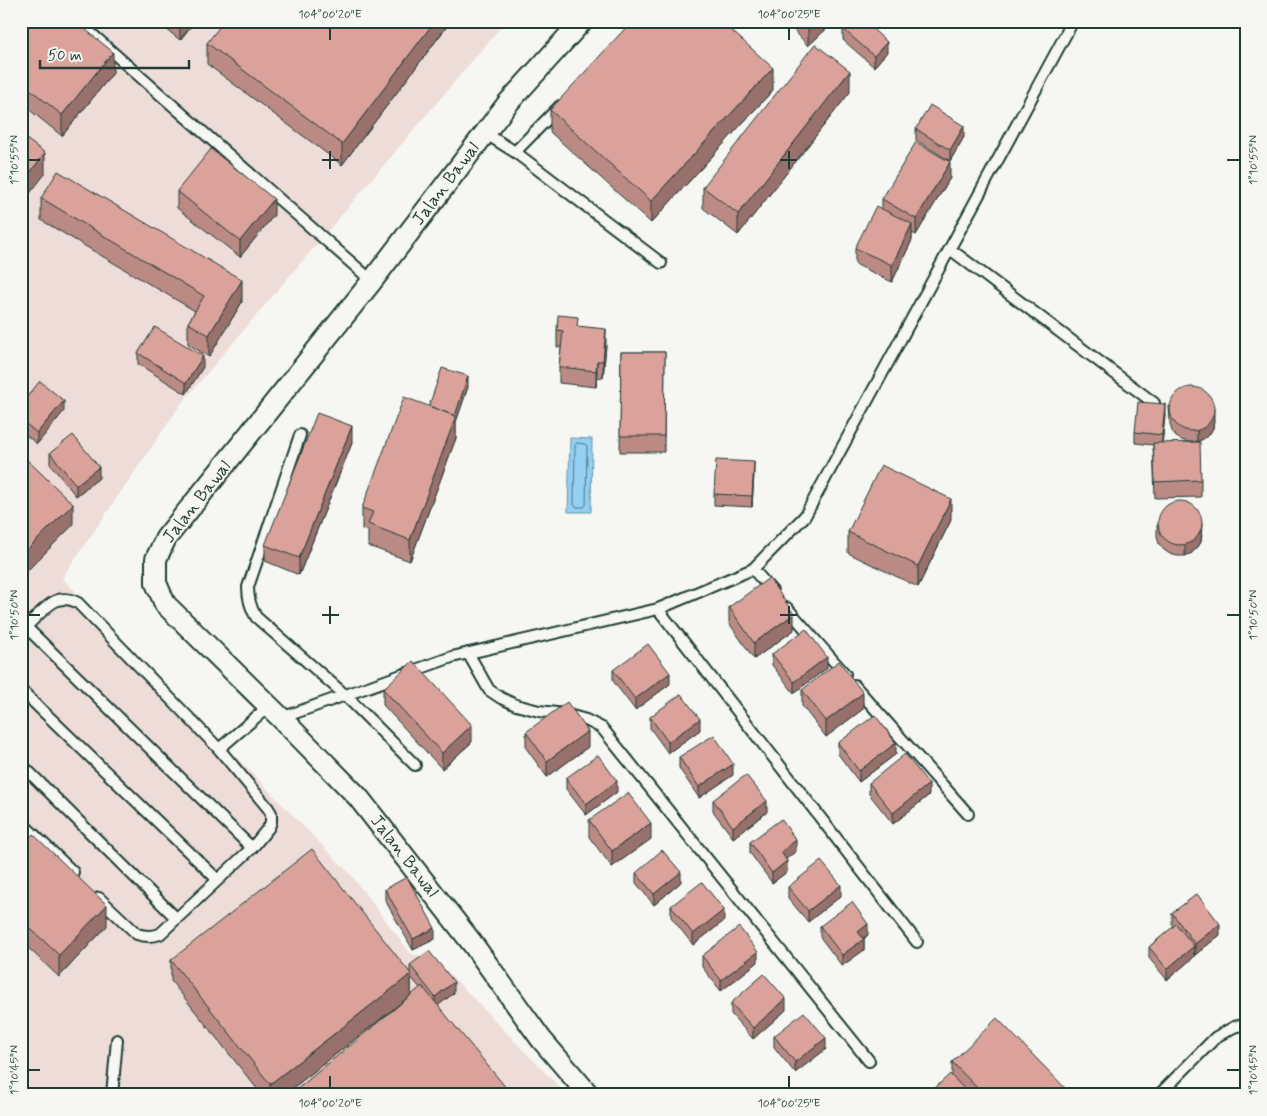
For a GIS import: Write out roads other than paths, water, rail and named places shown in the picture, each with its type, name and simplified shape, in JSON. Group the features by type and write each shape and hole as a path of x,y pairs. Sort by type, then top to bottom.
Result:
{"street":[{"name":"Jalan Bawal","path":"582,21 508,103 372,281 166,538 156,559 156,583 165,604 358,797 472,944 541,1039 589,1095"}],"lane":[{"path":"78,21 372,281"},
{"path":"219,749 275,712 345,695 452,657 658,609 753,570 805,516 1073,21"},
{"path":"515,152 568,97"},
{"path":"485,133 515,152 662,263"},
{"path":"950,249 1154,403"},
{"path":"300,435 248,588 248,599 256,617 345,695 415,765"},
{"path":"753,570 968,814"},
{"path":"21,822 137,934 144,937 152,937 160,934 252,848 272,822 271,813 268,808 219,749 74,601 58,600 51,603 24,630 252,848"},
{"path":"658,609 917,942"},
{"path":"468,653 489,690 501,698 516,706 566,714 586,720 602,728 869,1061"},
{"path":"21,690 218,880"},
{"path":"21,764 176,918"},
{"path":"1159,1095 1216,1037 1234,1027 1246,1024"},
{"path":"112,1095 117,1040"}],"water":[{"path":"570,438 592,439 591,512 568,512"}]}
